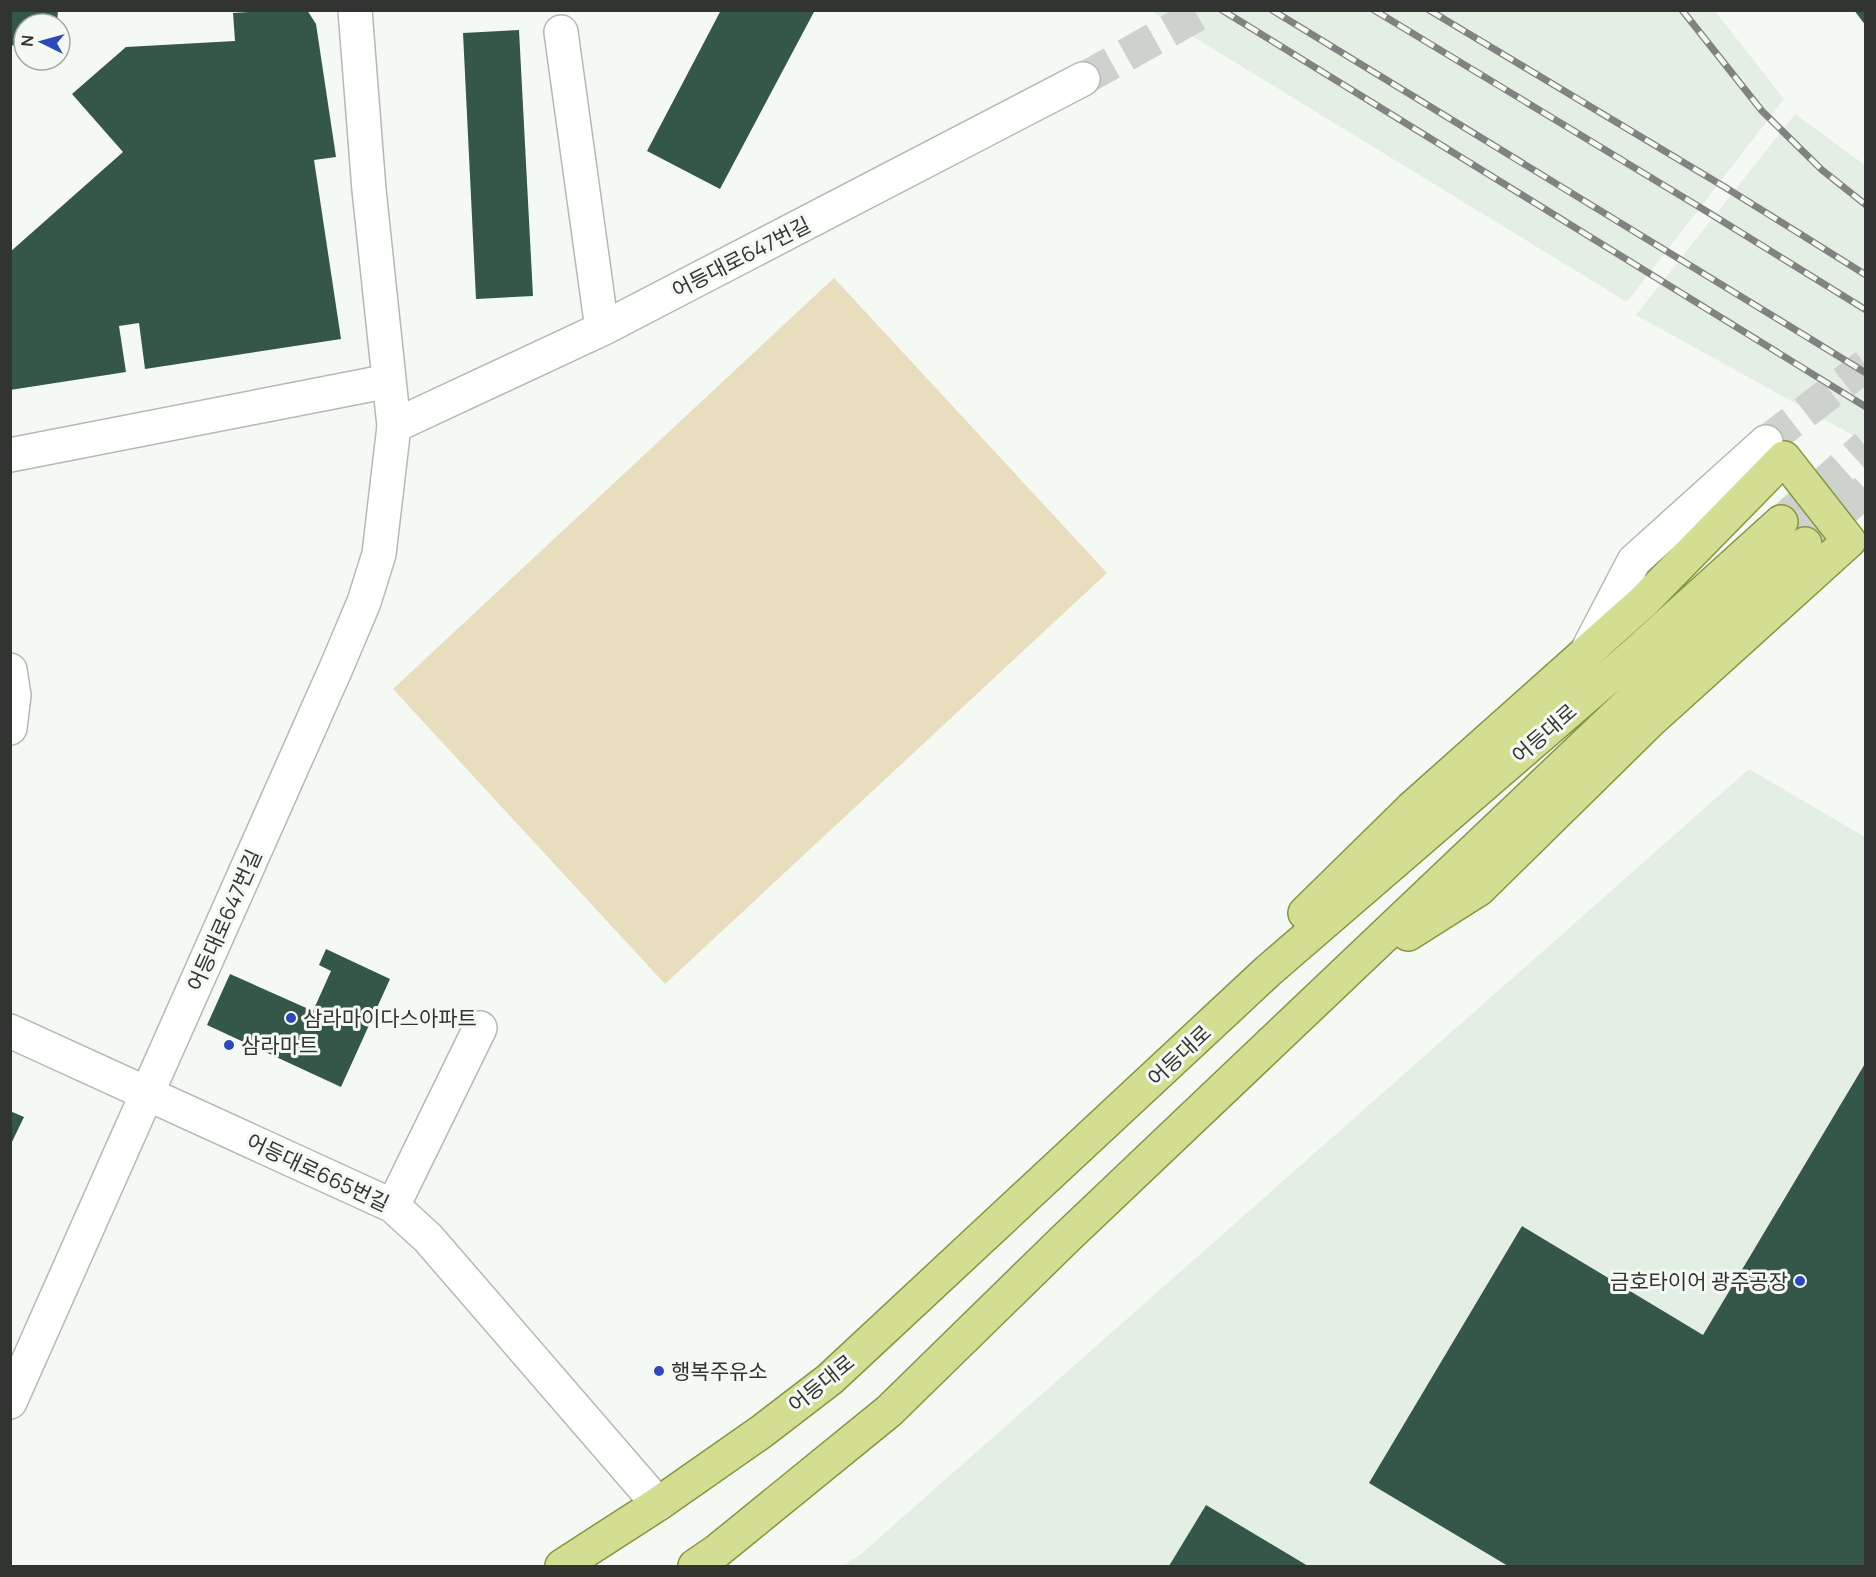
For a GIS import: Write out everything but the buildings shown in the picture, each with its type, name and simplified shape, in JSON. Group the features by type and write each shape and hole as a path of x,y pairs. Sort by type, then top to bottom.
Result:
{"main road":[{"path":"1268,971 1305,912 1412,808 1644,600 1784,458 1849,541 1650,721 1479,889 1348,971"},
{"name":"어등대로","path":"562,1566 658,1504 761,1432 830,1379 1268,971 1625,663 1781,522"},
{"name":"어등대로","path":"695,1566 717,1551 889,1411 1066,1238 1646,687 1806,543"}],"street":[{"name":"어등대로647번길","path":"10,1402 364,602 379,554 394,426 369,190 355,10"},
{"path":"561,32 602,329"},
{"name":"어등대로647번길","path":"394,426 602,329 1083,79"},
{"path":"10,455 389,381"},
{"path":"1587,651 1634,561 1767,442"},
{"path":"1650,721 1706,686 1828,575"},
{"path":"10,670 14,695 10,728"},
{"path":"393,1206 480,1028"},
{"name":"어등대로665번길","path":"10,1032 393,1206 428,1238 658,1504"}],"shaded area":[{"path":"1151,11 1715,11 1784,99 1627,302"},
{"path":"1795,114 1865,165 1865,442 1636,315"},
{"path":"834,278 1107,573 665,984 393,689"},
{"name":"금호타이어 광주공장","path":"1749,769 1865,837 1865,1566 841,1566 860,1555"}],"tunnel":[{"path":"1083,79 1206,10"},
{"path":"1766,442 1866,365"},
{"path":"1781,522 1866,446"},
{"path":"1805,544 1866,490"}],"railway":[{"path":"1222,10 1866,407"},
{"path":"1272,10 1866,373"},
{"path":"1374,10 1866,310"},
{"path":"1429,10 1723,186 1866,275"},
{"path":"1682,10 1762,111 1822,170 1866,205"}],"place":[{"name":"삼라마이다스아파트","path":"291,1018"},
{"name":"삼라마트","path":"229,1045"},
{"name":"금호타이어 광주공장","path":"1800,1281"},
{"name":"행복주유소","path":"659,1371"}]}
